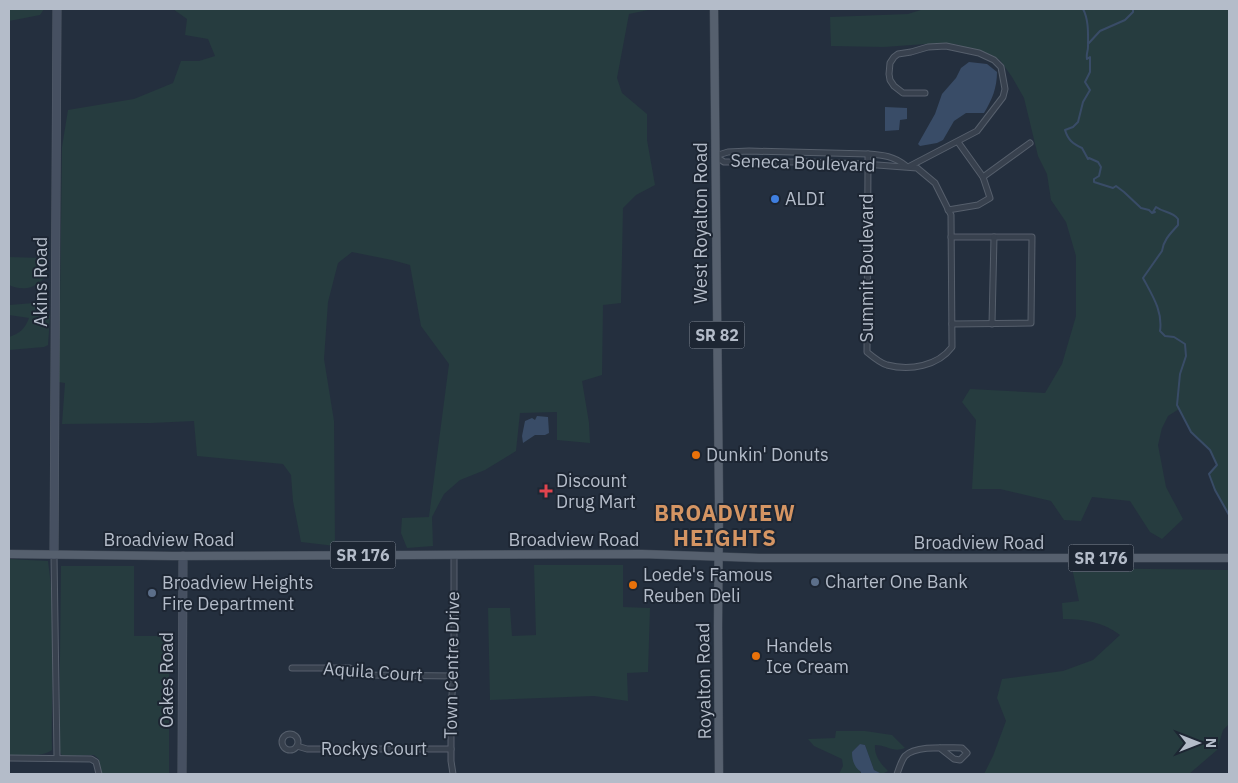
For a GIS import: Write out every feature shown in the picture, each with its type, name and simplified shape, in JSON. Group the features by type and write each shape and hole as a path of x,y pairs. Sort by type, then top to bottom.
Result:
{"main road":[{"name":"West Royalton Road","path":"714,9 718,556"},
{"name":"Broadview Road","path":"9,554 183,556 651,554 718,556 1229,558"},
{"name":"Royalton Road","path":"718,556 719,774"}],"street":[{"name":"Akins Road","path":"54,555 56,9"},
{"path":"908,166 977,131 1002,97 1005,89 1002,67 994,60 979,53 946,46 928,47 898,54 894,57 890,63 889,74 894,86 903,93 925,93"},
{"path":"948,210 978,205 990,198 983,177 958,142"},
{"path":"983,177 1030,143"},
{"name":"Seneca Boulevard","path":"715,156 728,152 749,151 868,154 887,155 898,159 908,166"},
{"name":"Summit Boulevard","path":"868,154 867,352 876,360 886,365 911,368 934,362 946,356 952,347"},
{"name":"Seneca Boulevard","path":"715,156 724,162 809,162 917,168 935,183 951,215 952,347"},
{"path":"951,237 1032,237 1030,323 952,324"},
{"path":"992,324 994,237"},
{"path":"54,555 57,758"},
{"name":"Town Centre Drive","path":"453,774 451,766 451,697 454,676 454,555"},
{"name":"Oakes Road","path":"182,774 183,556"},
{"name":"Aquila Court","path":"292,668 350,668 367,675 454,676"},
{"name":"Rockys Court","path":"297,746 306,749 451,749"},
{"path":"897,774 905,756 915,750 940,748 962,748 967,753 964,758 954,760 940,748"},
{"path":"9,758 91,759 96,762 99,774"}],"green space":[{"path":"9,9 44,9 40,15 9,21"},
{"path":"173,9 653,9 629,14 617,78 622,93 647,114 647,140 655,185 636,195 623,208 621,303 603,305 602,375 582,381 589,423 590,443 557,440 557,412 520,413 516,451 485,470 460,480 444,494 432,517 433,546 407,548 401,533 402,518 429,517 449,364 421,326 410,265 352,252 338,263 328,302 324,359 334,421 335,546 301,542 293,501 291,475 283,464 197,456 194,421 62,424 65,383 59,382 62,147 68,110 134,99 173,83 181,61 199,61 215,56 208,39 185,35 187,19"},
{"path":"924,9 1229,9 1229,515 1215,490 1209,474 1217,465 1210,450 1191,432 1179,409 1168,416 1162,428 1158,445 1166,487 1183,519 1162,539 1150,532 1130,501 1092,497 1081,521 1064,520 1051,501 1000,489 972,489 976,420 962,402 970,389 1045,393 1062,364 1076,316 1076,256 1066,222 1051,200 1047,174 1038,156 1024,98 1000,60 991,55 955,44 884,47 831,46 830,17 908,14"},
{"path":"9,257 43,258 44,278 36,285 28,288 9,285"},
{"path":"34,303 47,307 50,317 48,345 9,350 9,337 22,330 29,318 9,315 9,305"},
{"path":"9,559 48,561 53,631 52,750 48,753 37,755 9,755"},
{"path":"534,565 623,565 623,607 650,608 648,672 627,673 628,701 594,696 490,700 488,608 510,608 512,636 536,635"},
{"path":"61,566 134,566 134,636 169,636 169,774 99,774 99,759 94,755 63,756 61,754 59,748"},
{"path":"1072,568 1229,570 1229,724 1223,730 1217,750 1189,774 984,774 1006,721 997,698 1002,679 1063,671 1093,660 1120,635 1107,627 1093,622 1063,619 1062,603 1079,601"},
{"path":"836,731 865,731 892,735 905,748 897,750 875,745 877,756 888,771 882,774 874,770 865,745 860,744 852,752 861,774 839,774 843,766 842,759 814,746 808,739 835,738"}],"water":[{"path":"969,62 987,64 997,72 995,89 987,108 984,113 966,113 954,121 943,140 920,146 918,144 935,114 942,94 956,78 961,68"},
{"path":"885,107 907,108 907,119 900,120 899,130 885,131"},
{"path":"537,416 548,417 549,433 535,435 523,443 522,436 525,421 532,418 535,420"},
{"path":"860,744 865,745 874,770 882,774 861,774 852,758 852,752"}],"waterway":[{"path":"1083,9 1088,28 1087,59 1090,57 1090,72 1085,82 1090,90 1083,102 1078,122 1073,127 1065,130 1069,139 1082,148 1088,159 1098,162 1101,167 1099,176 1094,179 1094,182 1113,188 1116,186 1141,208 1152,213 1155,212 1153,212 1156,207 1178,219 1178,225 1166,240 1162,251 1143,278 1158,310 1160,331 1165,336 1174,337 1185,344 1186,356 1180,374 1177,405 1191,432 1210,450 1217,465 1209,474 1215,490 1229,515"},
{"path":"1088,44 1100,31 1125,20 1133,12 1133,9"}],"place":[{"name":"ALDI","path":"775,199"},
{"name":"Dunkin' Donuts","path":"696,455"},
{"name":"Discount Drug Mart","path":"546,491"},
{"name":"Charter One Bank","path":"815,582"},
{"name":"Loede's Famous Reuben Deli","path":"633,585"},
{"name":"Broadview Heights Fire Department","path":"152,593"},
{"name":"Handels Ice Cream","path":"756,656"}],"district":[{"name":"BROADVIEW HEIGHTS","path":"725,526"}]}
